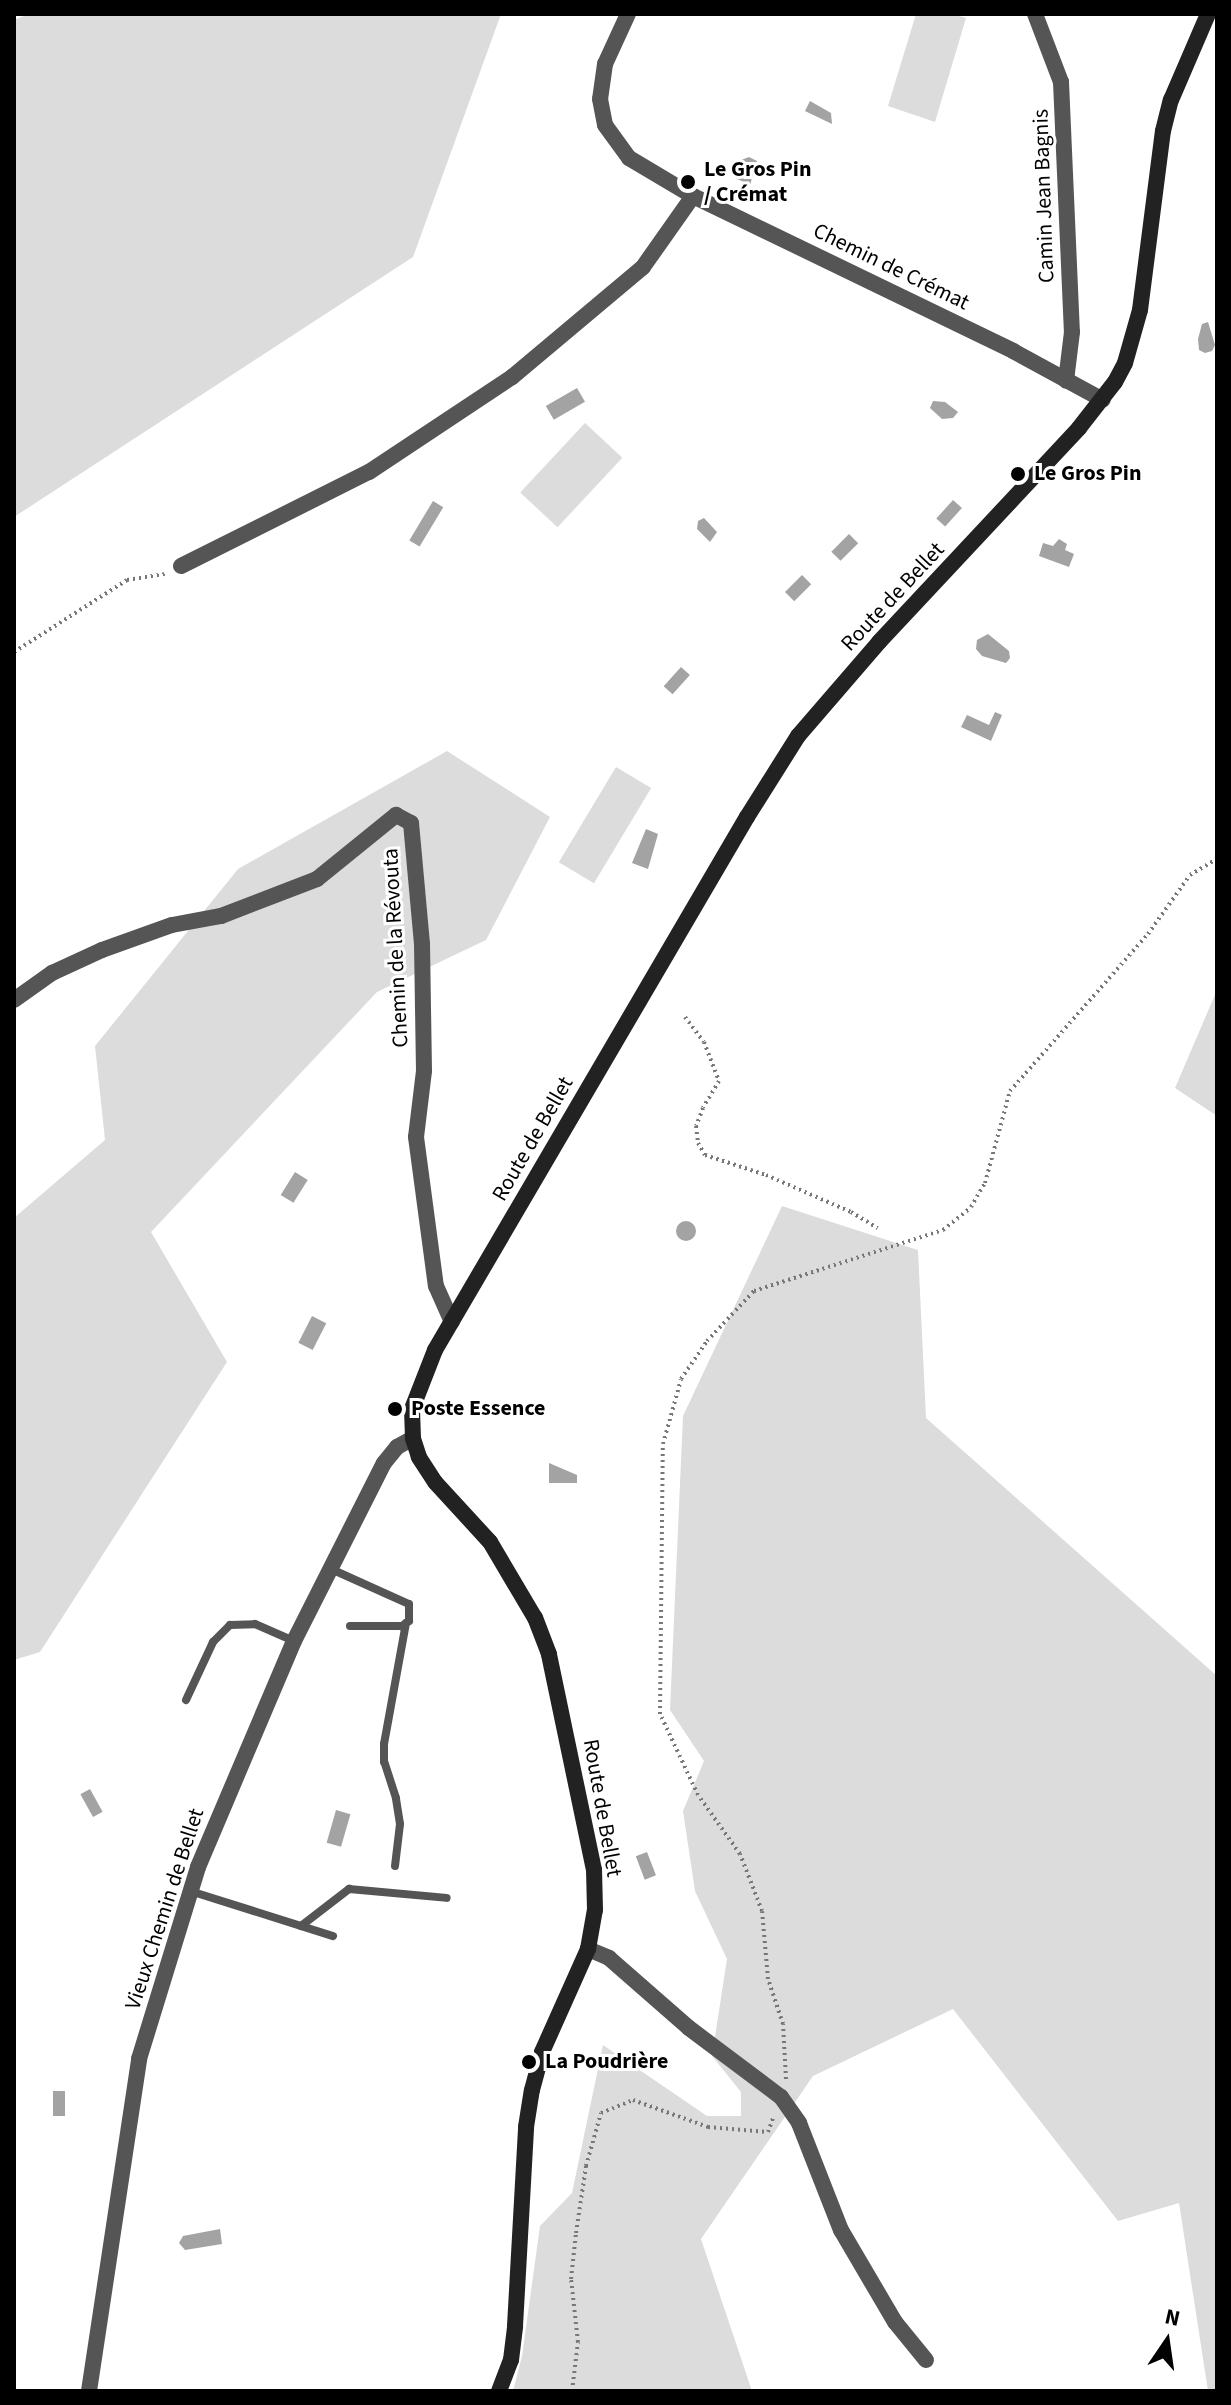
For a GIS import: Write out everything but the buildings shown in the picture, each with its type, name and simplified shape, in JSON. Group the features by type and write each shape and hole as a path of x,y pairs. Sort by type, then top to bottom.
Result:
{"main road":[{"name":"Route de Bellet","path":"499,2391 511,2360 514,2337 532,2090 542,2052 588,1949 595,1910 594,1870 549,1654 535,1618 502,1558 478,1526 435,1482 419,1457 413,1438 412,1409 422,1380 452,1322 747,817 798,736 879,642 1103,400 1125,363 1145,282 1163,131 1171,100 1208,14"}],"street":[{"name":"Chemin de Crémat","path":"628,14 601,80 605,125 629,158 693,196 1013,351 1103,400"},
{"name":"Camin Jean Bagnis","path":"1035,14 1061,82 1072,332 1066,381"},
{"path":"181,566 369,472 512,377 643,267 693,196"},
{"name":"Chemin de la Révouta","path":"14,1000 52,973 102,950 172,925 221,916 317,879 396,815 411,823 422,944 424,1071 416,1137 436,1286 452,1322"},
{"name":"Vieux Chemin de Bellet","path":"89,2391 139,2059 190,1891 255,1725 294,1641 384,1463 397,1447 413,1438"},
{"path":"588,1949 609,1958 689,2028 781,2097 799,2123 841,2230 895,2322 926,2360"}],"lane":[{"path":"331,1569 409,1604 411,1613 406,1623 384,1744 384,1762 396,1798 400,1824 395,1866"},
{"path":"350,1626 406,1623"},
{"path":"186,1700 213,1642 230,1625 255,1624 294,1641"},
{"path":"301,1926 349,1889 447,1898"},
{"path":"190,1891 333,1936"}],"path":[{"path":"14,652 127,580 159,577 181,566"},
{"path":"572,2391 578,2342 571,2279 586,2166 601,2113 633,2100 708,2127 768,2132 787,2075 783,2024 768,1979 762,1911 740,1854 698,1795 660,1714 663,1444 681,1379 707,1341 754,1291 943,1230 971,1207 985,1183 1010,1091 1148,934 1190,875 1217,859"},
{"path":"685,1017 704,1042 719,1081 696,1126 698,1143 705,1155 766,1175 851,1212 878,1228"}],"shaded area":[{"path":"29,14 501,14 413,257 14,517 14,20"},
{"path":"916,14 952,14 966,18 935,122 888,106"},
{"path":"810,101 831,113 832,124 805,111"},
{"path":"749,157 757,161 750,185 733,177 741,160"},
{"path":"1208,322 1215,345 1212,351 1205,353 1199,350 1198,339 1202,324"},
{"path":"577,388 585,402 554,420 546,406"},
{"path":"933,401 945,402 958,412 953,418 942,419 930,408"},
{"path":"585,423 622,458 558,527 520,492"},
{"path":"953,500 962,508 945,527 936,519"},
{"path":"433,501 443,507 420,547 409,540"},
{"path":"704,518 717,532 710,542 697,529 698,521"},
{"path":"849,534 858,543 841,561 831,552"},
{"path":"1059,539 1067,544 1065,550 1074,554 1069,567 1039,556 1043,543 1053,546"},
{"path":"802,575 811,584 794,601 785,592"},
{"path":"988,634 1009,651 1010,658 1006,663 982,656 976,649 977,640"},
{"path":"681,667 690,675 673,694 664,686"},
{"path":"995,712 1002,715 991,741 961,727 967,715 989,725"},
{"path":"447,751 550,817 486,940 377,992 151,1232 227,1362 40,1652 14,1660 14,1218 105,1140 95,1046 238,869"},
{"path":"616,767 651,788 594,883 559,862"},
{"path":"646,829 658,834 648,869 632,863"},
{"path":"1217,990 1217,1116 1175,1088"},
{"path":"295,1172 308,1180 293,1203 281,1195"},
{"path":"782,1206 918,1250 926,1418 1217,1676 1217,2391 1208,2391 1179,2203 1118,2221 953,2009 813,2076 701,2239 752,2391 513,2391 522,2356 540,2226 572,2193 603,2045 707,2116 741,2116 741,2092 712,2056 727,1959 695,1891 683,1811 704,1761 670,1710 683,1416"},
{"path":"686,1221 693,1224 696,1231 693,1238 686,1241 679,1238 676,1231 679,1224"},
{"path":"312,1316 326,1323 313,1350 298,1343"},
{"path":"549,1463 577,1475 577,1483 549,1483"},
{"path":"90,1789 103,1812 93,1817 80,1794"},
{"path":"336,1810 350,1814 341,1847 327,1843"},
{"path":"647,1852 656,1875 645,1880 636,1856"},
{"path":"53,2091 65,2091 65,2116 53,2116"},
{"path":"220,2229 222,2244 185,2250 179,2243 183,2236"}],"place":[{"name":"Le Gros Pin / Crémat","path":"688,182"},
{"name":"Le Gros Pin","path":"1018,474"},
{"name":"Poste Essence","path":"395,1409"},
{"name":"La Poudrière","path":"529,2062"}]}
